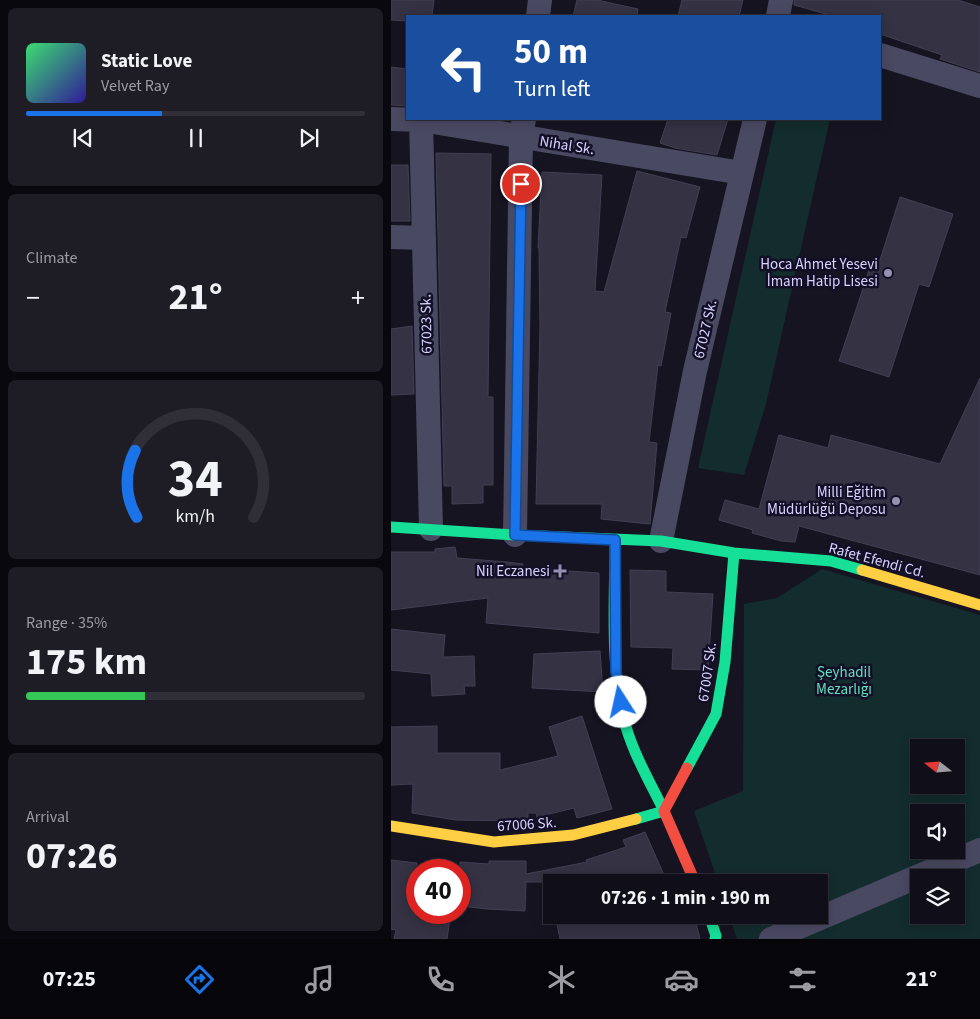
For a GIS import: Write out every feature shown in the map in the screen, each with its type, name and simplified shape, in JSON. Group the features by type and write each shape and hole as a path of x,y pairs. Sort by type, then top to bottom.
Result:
{"street":[{"path":"538,15 540,0"},
{"path":"778,15 781,0"},
{"path":"881,55 980,86"},
{"name":"Nihal Sk.","path":"391,119 406,120"},
{"name":"Nihal Sk.","path":"421,120 523,128 742,173"},
{"name":"67023 Sk.","path":"421,120 431,529"},
{"name":"67027 Sk.","path":"661,541 695,371 755,120"},
{"path":"515,535 523,128"},
{"path":"391,237 424,238"},
{"name":"Rafet Efendi Cd.","path":"391,527 515,535 661,541 734,553 831,561 980,605"},
{"path":"615,540 616,672 624,717 633,746 692,874"},
{"name":"67007 Sk.","path":"664,811 716,714 725,662 734,553"},
{"name":"67006 Sk.","path":"391,826 494,842 573,835 664,811"},
{"path":"771,939 980,850"},
{"path":"712,924 716,936 715,939"}],"green space":[{"path":"776,120 830,120 766,404 744,475 698,468"},
{"name":"Şeyhadil Mezarlığı","path":"822,569 980,615 980,939 737,939 732,924 828,924 828,874 715,874 694,811 743,791 744,604 777,598"}],"building":[{"path":"391,0 434,0 432,15 406,15 406,21 391,20"},
{"path":"577,0 597,0 638,9 637,15 573,15"},
{"path":"682,0 743,0 739,15 678,15"},
{"path":"794,0 958,0 980,7 980,72 940,59 942,55 881,34 881,15 829,15 794,5"},
{"path":"391,67 406,69 406,106 391,105"},
{"path":"668,120 728,120 717,155 675,148 660,143"},
{"path":"436,153 491,154 488,397 493,397 493,485 483,485 483,503 452,504 452,486 444,486"},
{"path":"391,165 408,165 410,221 391,221"},
{"path":"637,171 700,187 686,238 681,237 665,312 671,313 661,366 658,365 649,442 657,443 650,524 601,519 602,504 536,504 540,327 538,248 542,172 602,175 595,291 604,292"},
{"path":"900,197 953,214 929,287 919,284 889,377 839,361 873,258 880,260"},
{"path":"412,326 414,394 391,395 391,329"},
{"name":"Milli Eğitim Müdürlüğü Deposu","path":"980,378 980,575 799,526 795,542 781,541 752,533 753,530 719,520 725,500 759,509 779,435 828,448 831,435 940,464"},
{"path":"455,547 457,558 523,564 522,568 599,573 599,633 486,623 488,598 391,610 391,552 435,552 435,549"},
{"path":"630,570 666,571 666,592 713,594 708,670 672,669 673,648 631,647"},
{"path":"391,629 445,635 443,657 474,656 475,686 464,686 465,694 432,696 431,674 391,670"},
{"path":"600,651 603,692 532,688 534,654"},
{"path":"582,716 612,809 577,818 574,808 537,817 536,813 528,813 528,819 519,821 456,820 412,813 413,784 391,785 391,727 437,726 437,753 500,753 500,770 558,756 549,727"},
{"path":"645,832 664,874 543,874 543,882 526,881 525,911 471,907 471,863 489,864 489,861 526,861 526,874 587,862 586,860 626,847 623,840"},
{"path":"391,860 406,862 406,924 449,924 447,939 394,939 396,930 391,929"},
{"path":"557,924 696,924 700,939 560,939"}],"traffic: fast":[{"path":"391,527 515,535 661,541 734,553 831,561 862,570"},
{"path":"615,540 614,628 619,694 626,729 641,765 664,811 636,819"},
{"path":"687,768 716,714 725,662 734,553"},
{"path":"712,924 716,936 715,939"}],"traffic: slow":[{"path":"862,570 980,605"},
{"path":"391,826 494,842 573,835 636,819"}],"traffic: jam":[{"path":"687,768 664,811 692,874"}],"place":[{"name":"Hoca Ahmet Yesevi İmam Hatip Lisesi","path":"888,273"},
{"name":"Milli Eğitim Müdürlüğü Deposu","path":"896,501"},
{"name":"Nil Eczanesi","path":"560,571"}],"route":[{"path":"521,184 515,535 615,540 616,672 621,702"}]}
